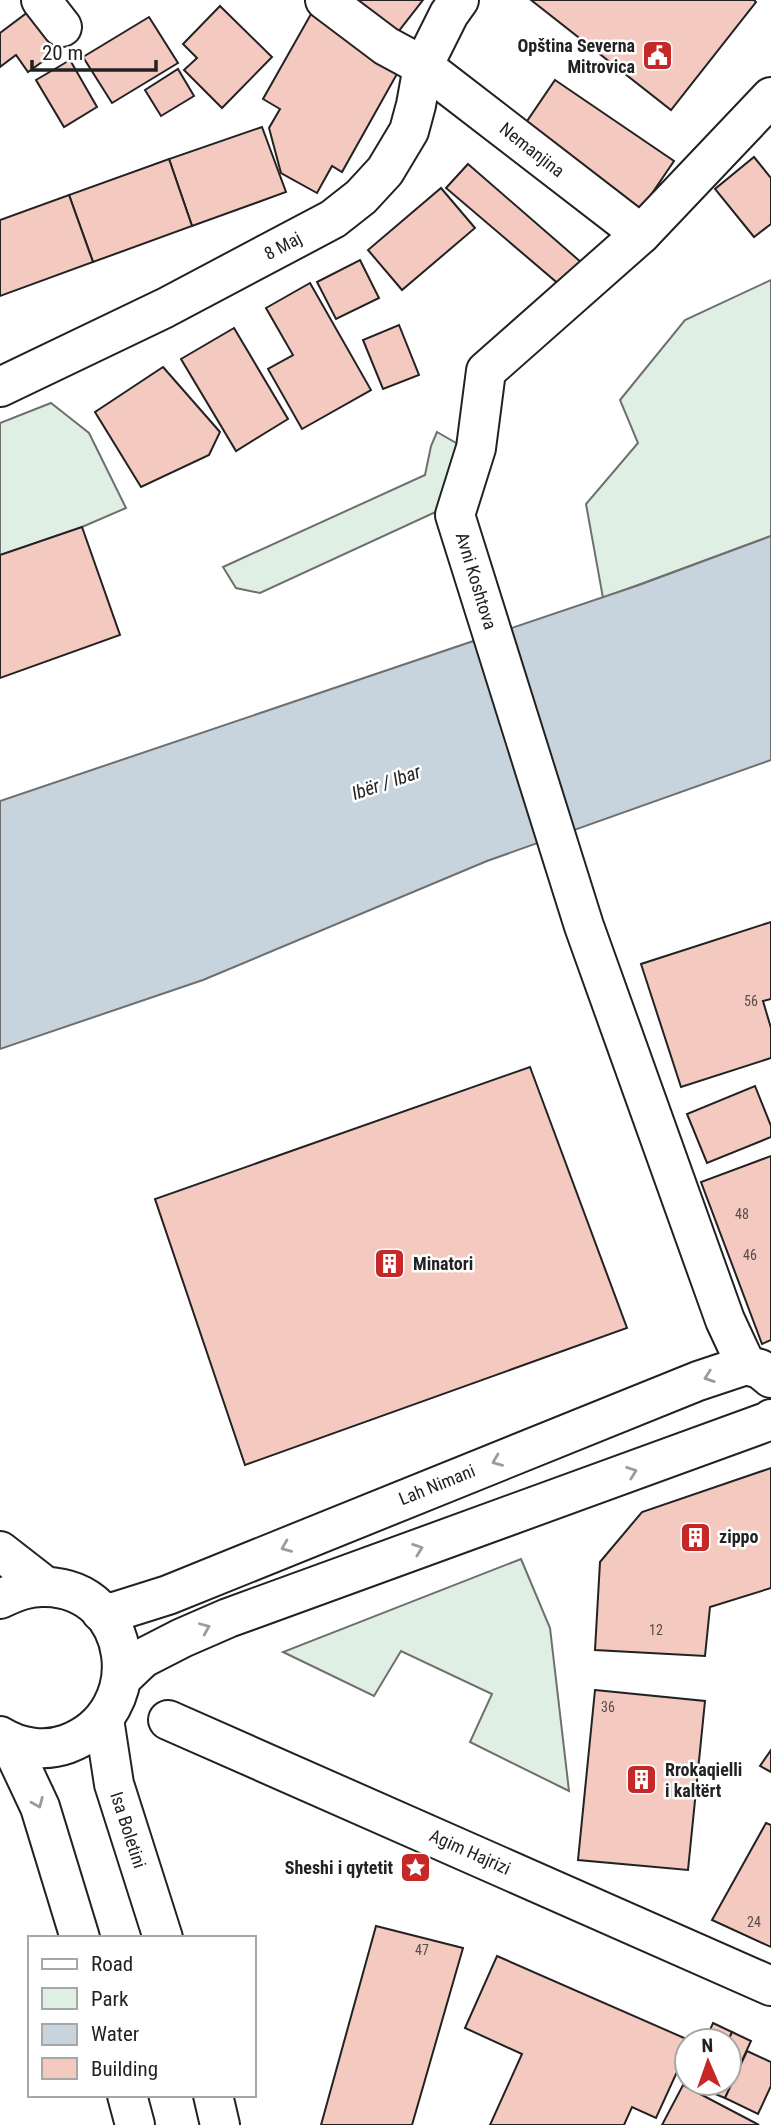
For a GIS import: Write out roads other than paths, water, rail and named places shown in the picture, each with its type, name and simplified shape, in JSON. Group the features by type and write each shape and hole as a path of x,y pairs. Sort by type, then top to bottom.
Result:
{"street":[{"name":"Nemanjina","path":"325,0 386,46 423,66 641,234"},
{"name":"8 Maj","path":"0,387 164,308 333,219 361,197 384,171 409,131 423,66 459,0"},
{"name":"Avni Koshtova","path":"759,1371 725,1320 584,926 455,514 476,448 486,371 641,234 771,97"},
{"name":"Lah Nimani","path":"101,1612 114,1612 168,1595 698,1381 759,1371"},
{"path":"4,1739 43,1748 61,1746 77,1740 92,1731 104,1719 133,1668 182,1638 228,1618 769,1422 771,1419"},
{"path":"0,1550 45,1586"},
{"path":"0,1599 21,1589 45,1586 76,1594 101,1612 112,1626 123,1660 133,1668"},
{"name":"Isa Boletini","path":"104,1719 114,1784 162,1936"},
{"name":"Agim Hajrizi","path":"168,1720 771,1986"},
{"path":"4,1739 40,1807 79,1936"},
{"path":"128,2097 135,2125"},
{"path":"213,2097 220,2125"}],"water":[{"name":"Ibër / Ibar","path":"771,536 771,760 487,861 203,980 0,1049 0,801 639,585"}],"place":[{"name":"Opština Severna Mitrovica","path":"658,56"},
{"name":"Minatori","path":"390,1264"},
{"name":"zippo","path":"696,1537"},
{"name":"Rrokaqielli i kaltërt","path":"642,1780"},
{"name":"Sheshi i qytetit","path":"416,1868"}]}
